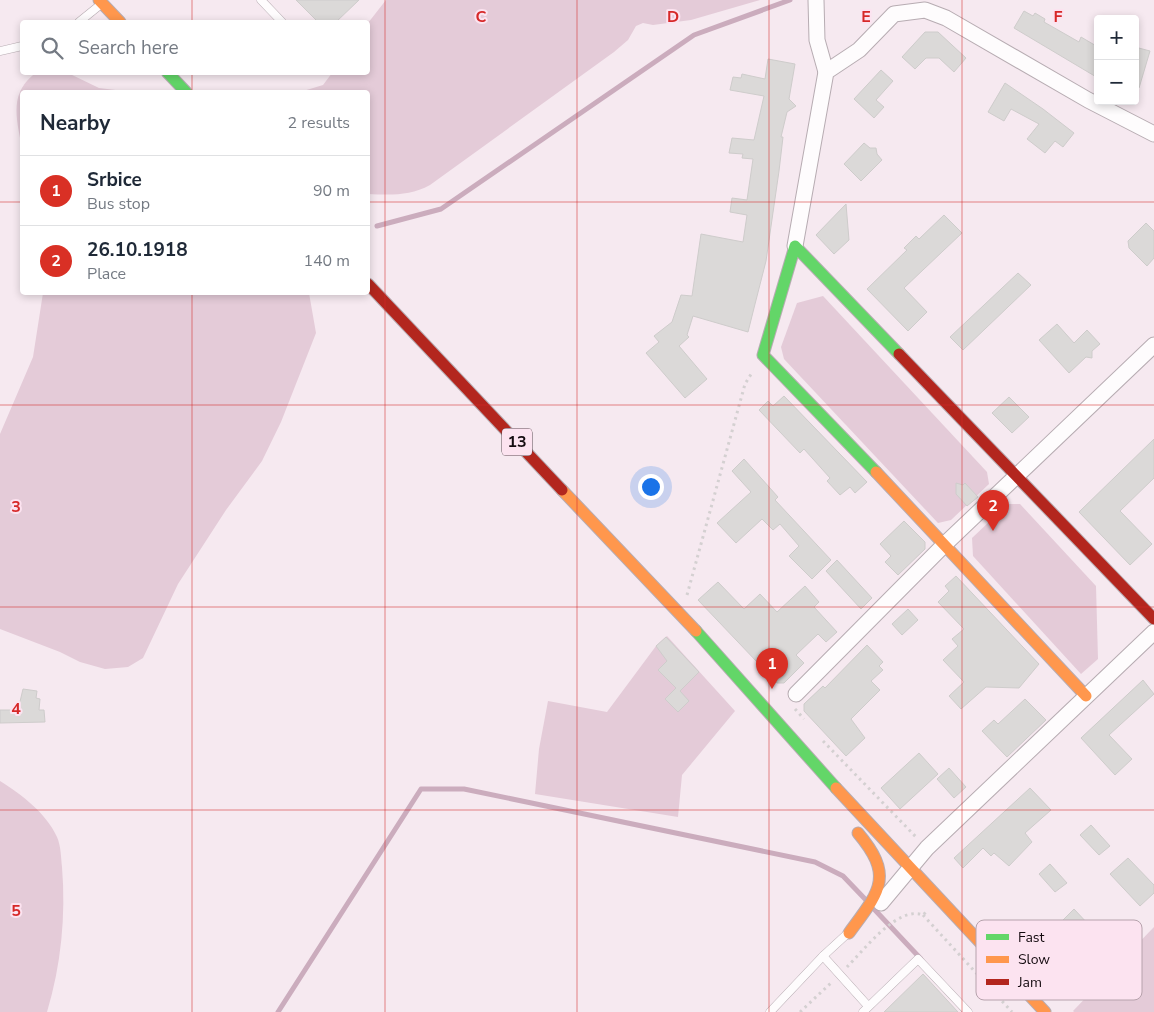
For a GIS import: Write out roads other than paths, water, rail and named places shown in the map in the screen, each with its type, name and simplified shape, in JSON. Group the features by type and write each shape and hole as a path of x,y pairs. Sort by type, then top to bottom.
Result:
{"main road":[{"path":"102,1 118,20"},
{"path":"170,75 184,90"},
{"path":"795,246 763,355 945,544 1086,696"},
{"path":"795,246 1015,477 1154,619"},
{"name":"13","path":"370,286 678,613 910,869 976,939"},
{"path":"765,708 806,772"},
{"path":"848,933 874,896 881,874 880,861 873,849 849,823"},
{"name":"13","path":"1034,1000 1045,1012"}],"street":[{"path":"795,246 826,72 817,40 817,4"},
{"path":"826,72 859,50 894,14 925,10 946,18 1088,100 1154,134"},
{"path":"796,694 945,544 1154,345"},
{"path":"881,903 928,848 1154,632"}],"lane":[{"path":"261,0 280,20"},
{"path":"81,20 102,1"},
{"path":"0,51 20,46"},
{"path":"770,1012 823,956 881,903"},
{"path":"823,956 865,1009 918,959 968,1012"}],"waterway":[{"path":"377,226 441,209 694,35 790,0"},
{"path":"278,1012 421,789 464,789 815,862 843,876 865,899"},
{"path":"874,909 921,959"}],"place":[{"name":"26.10.1918","path":"993,531"},
{"name":"Srbice","path":"772,689"}]}
